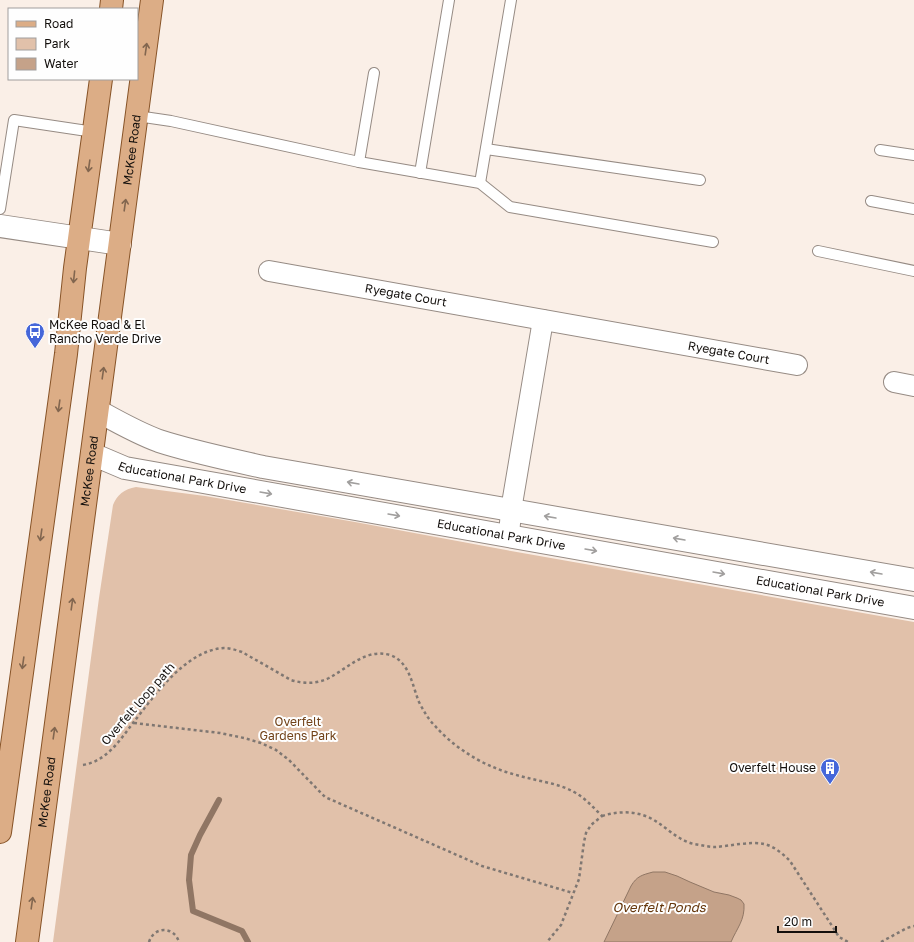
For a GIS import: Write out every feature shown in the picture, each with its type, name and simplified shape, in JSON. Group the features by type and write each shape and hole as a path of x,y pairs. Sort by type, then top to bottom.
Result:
{"main road":[{"name":"McKee Road","path":"26,942 152,0"},
{"path":"0,832 5,763 65,361 79,238 101,80"}],"street":[{"path":"0,226 120,244"},
{"name":"Ryegate Court","path":"269,271 797,365"},
{"path":"509,536 511,510 543,320"},
{"path":"894,382 914,386"},
{"name":"Educational Park Drive","path":"98,411 133,430 158,440 263,468 914,580"},
{"name":"Educational Park Drive","path":"92,454 125,468 914,608"}],"lane":[{"path":"420,173 449,0"},
{"path":"480,183 511,0"},
{"path":"359,162 374,73"},
{"path":"137,116 171,121 359,162 480,183 510,207 713,242"},
{"path":"0,209 14,120 94,132"},
{"path":"486,149 700,180"},
{"path":"880,150 914,155"},
{"path":"871,201 914,209"},
{"path":"818,251 914,271"}],"path":[{"name":"Overfelt loop path","path":"83,765 100,759 108,753 173,675 193,659 205,653 216,649 229,649 242,652 291,680 298,683 310,684 329,678 360,658 368,655 382,654 398,659 405,666 425,714 436,728 450,741 478,760 492,767 508,773 567,788 582,797 602,816"},
{"path":"133,723 220,733 261,744 276,750 289,760 325,797 482,866 573,893"},
{"path":"547,942 561,925 579,879 586,833 591,825 602,816 623,812 647,816 672,833 692,843 714,847 756,843 765,844 775,848 790,861 839,936 848,942"},
{"path":"881,942 907,928 914,926"},
{"path":"149,942 153,934 162,930 172,932 179,942"}],"green space":[{"name":"Overfelt Gardens Park","path":"136,487 205,496 355,522 914,622 914,942 53,942 99,598 113,505 122,493 128,489"}],"water":[{"name":"Overfelt Ponds","path":"653,872 665,872 714,892 729,895 741,900 744,904 743,915 731,942 604,942 635,880 640,876"}],"waterway":[{"path":"219,800 191,855 189,880 193,911 242,931 248,942"}],"place":[{"name":"McKee Road & El Rancho Verde Drive","path":"35,349"},
{"name":"Overfelt House","path":"830,785"}]}
